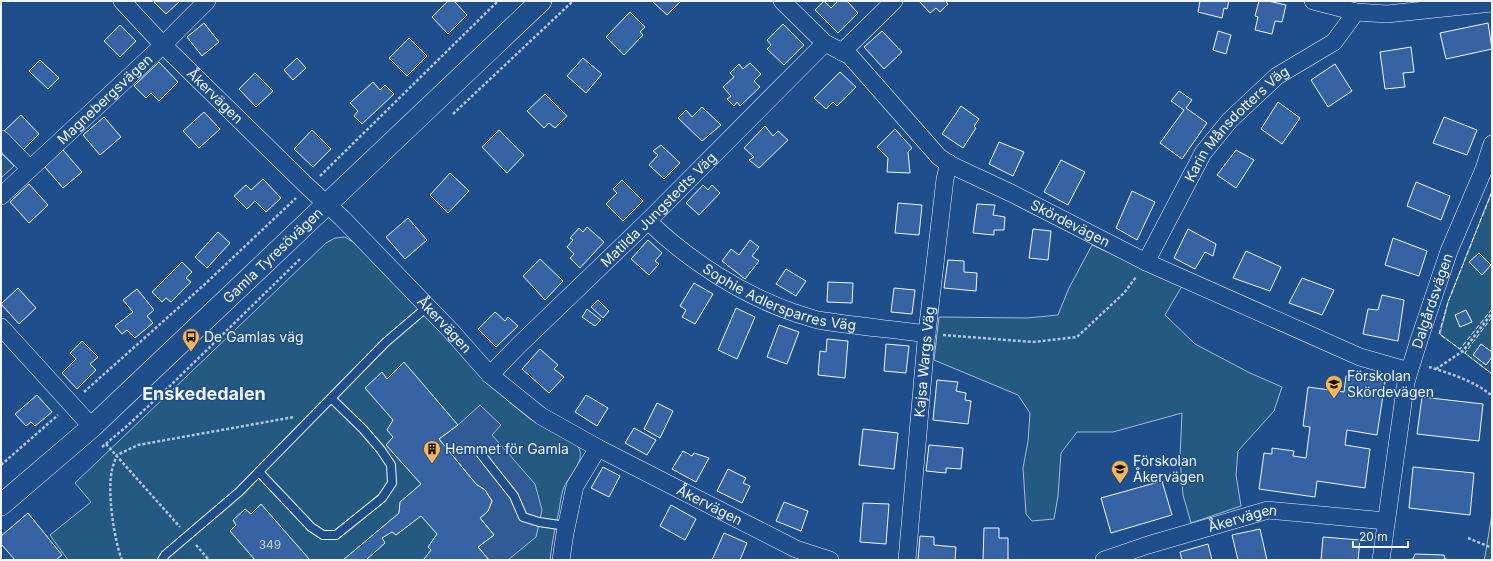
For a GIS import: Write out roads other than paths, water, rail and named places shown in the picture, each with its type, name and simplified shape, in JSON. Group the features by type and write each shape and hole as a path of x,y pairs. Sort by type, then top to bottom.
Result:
{"street":[{"name":"Åkervägen","path":"122,1 163,45 308,187 342,218 490,375 541,416 598,448 796,549 830,560"},
{"name":"Magnebergsvägen","path":"1,196 163,45 206,1"},
{"name":"Gamla Tyresövägen","path":"1,505 92,427 541,1"},
{"name":"Skördevägen","path":"782,1 825,43 850,56 939,157 948,164 1011,193 1146,262 1360,356 1411,366"},
{"path":"842,52 894,1"},
{"path":"1313,1 1356,12 1387,14 1492,3"},
{"name":"Karin Månsdotters Väg","path":"1146,262 1204,153 1230,120 1277,76 1334,42 1356,12"},
{"name":"Matilda Jungstedts Väg","path":"490,375 518,346 648,221 825,43"},
{"path":"1,139 30,169"},
{"name":"Dalgårdsvägen","path":"1381,560 1406,382 1449,251 1484,169 1492,144"},
{"name":"Kajsa Wargs Väg","path":"907,560 927,334 948,164"},
{"name":"Sophie Adlersparres Väg","path":"648,221 667,239 711,270 749,294 783,309 817,320 927,334"},
{"path":"1,327 92,427"},
{"path":"561,560 566,526 575,486 598,448"},
{"name":"Åkervägen","path":"1104,560 1148,545 1268,510 1386,521"}],"lane":[{"path":"162,560 165,555 240,492 386,342 427,307"},
{"path":"259,472 311,528 323,535 336,535 382,498 392,483 391,465 381,450 363,429 331,398"},
{"path":"480,453 514,496 523,517 539,522 566,526"}],"place":[{"name":"De Gamlas väg","path":"191,352"},
{"name":"Förskolan Skördevägen","path":"1334,399"},
{"name":"Hemmet för Gamla","path":"432,464"},
{"name":"Förskolan Åkervägen","path":"1120,484"}],"district":[{"name":"Enskededalen","path":"204,394"}]}
